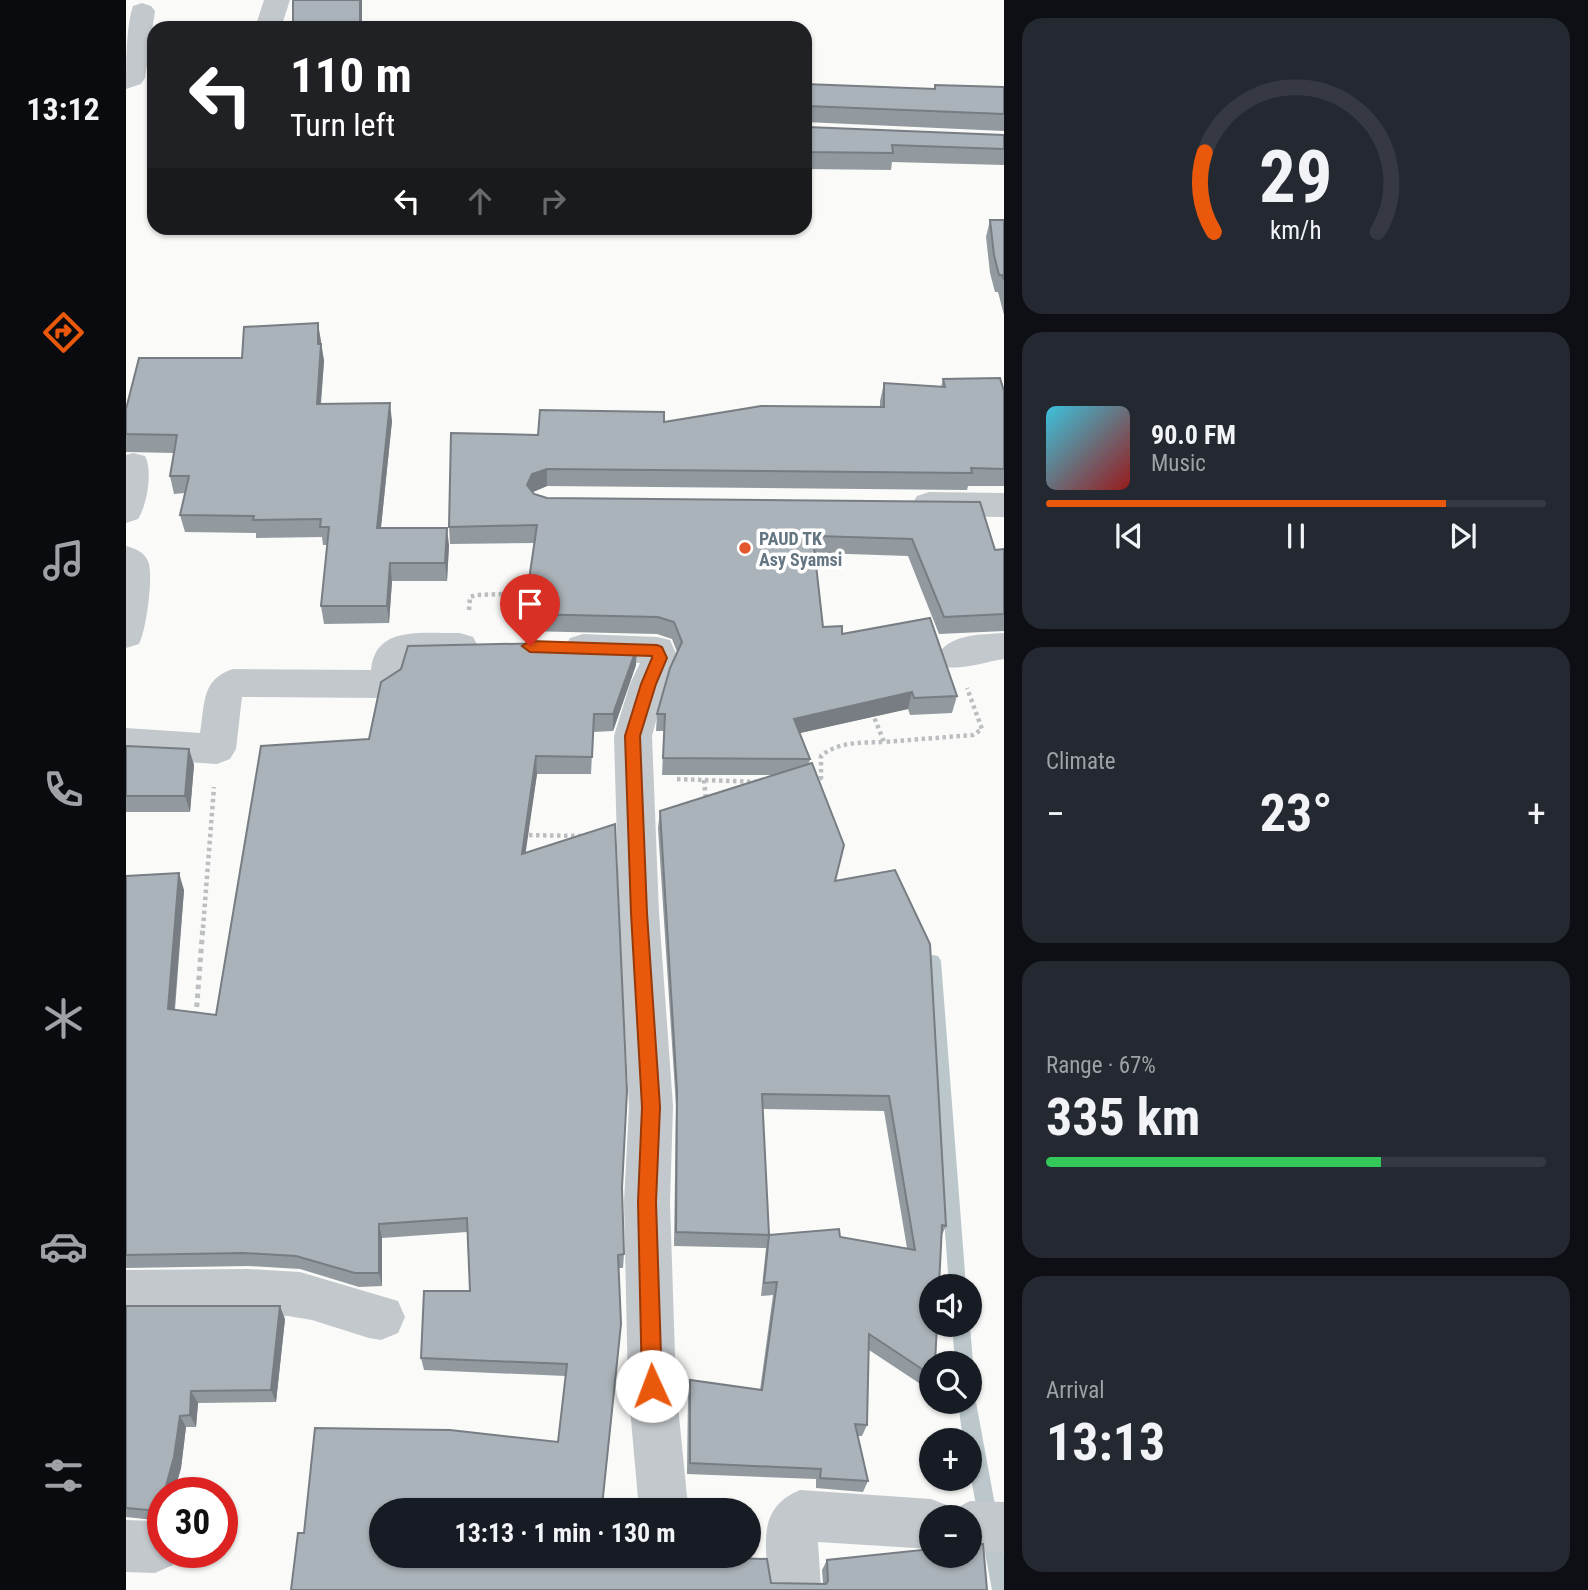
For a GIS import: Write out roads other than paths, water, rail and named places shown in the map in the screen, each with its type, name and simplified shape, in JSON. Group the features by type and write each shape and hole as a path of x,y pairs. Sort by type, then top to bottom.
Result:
{"street":[{"path":"270,21 276,0"},
{"path":"126,81 132,78 142,11"},
{"path":"126,511 133,464"},
{"path":"899,504 1003,505"},
{"path":"126,558 132,565 133,573 126,635"},
{"path":"126,743 217,749 225,690 233,683 372,685 388,680 390,658 398,649 478,646"},
{"path":"551,646 657,650 660,658 648,684 633,736 651,1107 647,1202 652,1386 662,1498"},
{"path":"955,656 964,651 1003,646"},
{"path":"126,1293 289,1293 321,1298 362,1315 381,1317"},
{"path":"795,1590 792,1526 800,1515 919,1523"},
{"path":"982,1526 1003,1527"}],"waterway":[{"path":"933,961 957,1274"},
{"path":"962,1337 963,1351"},
{"path":"968,1414 1001,1590"}],"place":[{"name":"PAUD TK Asy Syamsi","path":"745,548"}]}
